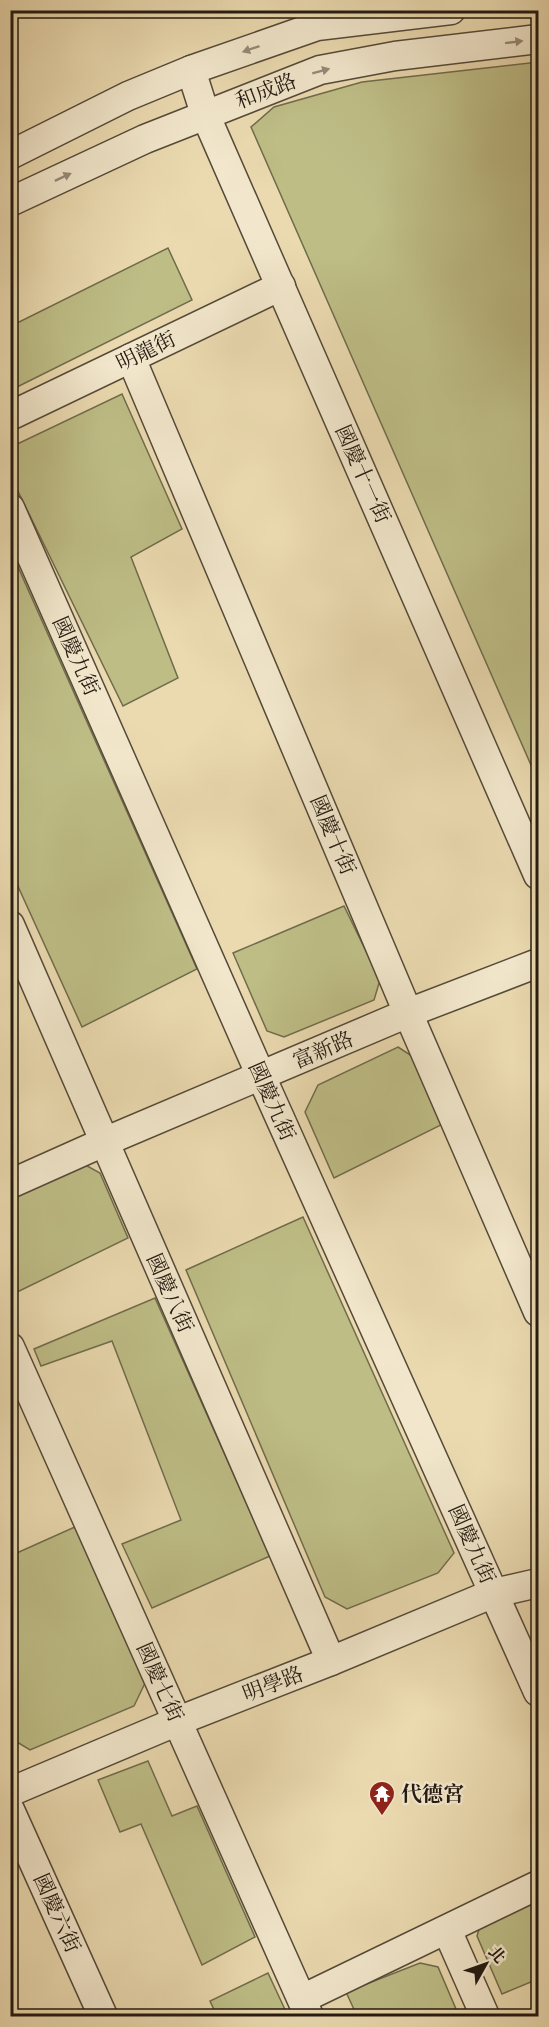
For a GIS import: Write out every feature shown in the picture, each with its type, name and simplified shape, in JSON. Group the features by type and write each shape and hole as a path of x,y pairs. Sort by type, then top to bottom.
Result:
{"street":[{"name":"和成路","path":"10,155 128,96 191,70 317,26 385,14 452,10"},
{"path":"385,14 396,56"},
{"name":"和成路","path":"10,202 145,139 320,70 396,56 538,39"},
{"name":"國慶十一街","path":"191,70 205,114 538,875"},
{"name":"明龍街","path":"10,416 281,286"},
{"name":"國慶十街","path":"131,358 408,1013 538,1311"},
{"name":"國慶九街","path":"10,508 261,1076 538,1692"},
{"name":"國慶八街","path":"10,924 331,1661"},
{"name":"富新路","path":"10,1184 408,1013 538,963"},
{"name":"國慶七街","path":"10,1347 305,2008"},
{"name":"明學路","path":"10,1792 177,1721 331,1661 494,1593 538,1583"},
{"name":"國慶六街","path":"10,1810 103,2016"},
{"path":"305,2008 447,1930 538,1885"},
{"path":"447,1930 485,2016"}],"shaded area":[{"path":"538,62 538,781 251,127 274,107 362,82"},
{"path":"168,248 192,300 11,390 11,326"},
{"path":"122,394 182,529 131,557 178,678 123,706 10,475 11,447"},
{"path":"10,549 197,969 82,1027 11,871"},
{"path":"344,906 380,980 374,1000 284,1037 267,1031 233,953"},
{"path":"398,1047 418,1060 447,1122 334,1178 305,1112 318,1085"},
{"path":"80,1162 100,1173 128,1238 11,1295 11,1194"},
{"path":"303,1217 454,1553 438,1573 347,1609 325,1597 186,1270"},
{"path":"155,1298 270,1556 152,1608 122,1544 181,1520 112,1341 41,1366 34,1349"},
{"path":"77,1526 145,1683 134,1706 30,1750 12,1739 11,1735 10,1556"},
{"path":"148,1761 172,1816 197,1806 255,1937 202,1965 141,1824 120,1832 98,1780"},
{"path":"538,1898 538,1979 502,1994 477,1936 482,1919"},
{"path":"420,1963 438,1967 459,2016 357,2016 346,1992"},
{"path":"268,1973 288,2016 217,2016 210,2001"}],"place":[{"name":"代德宮","path":"382,1817"}]}
